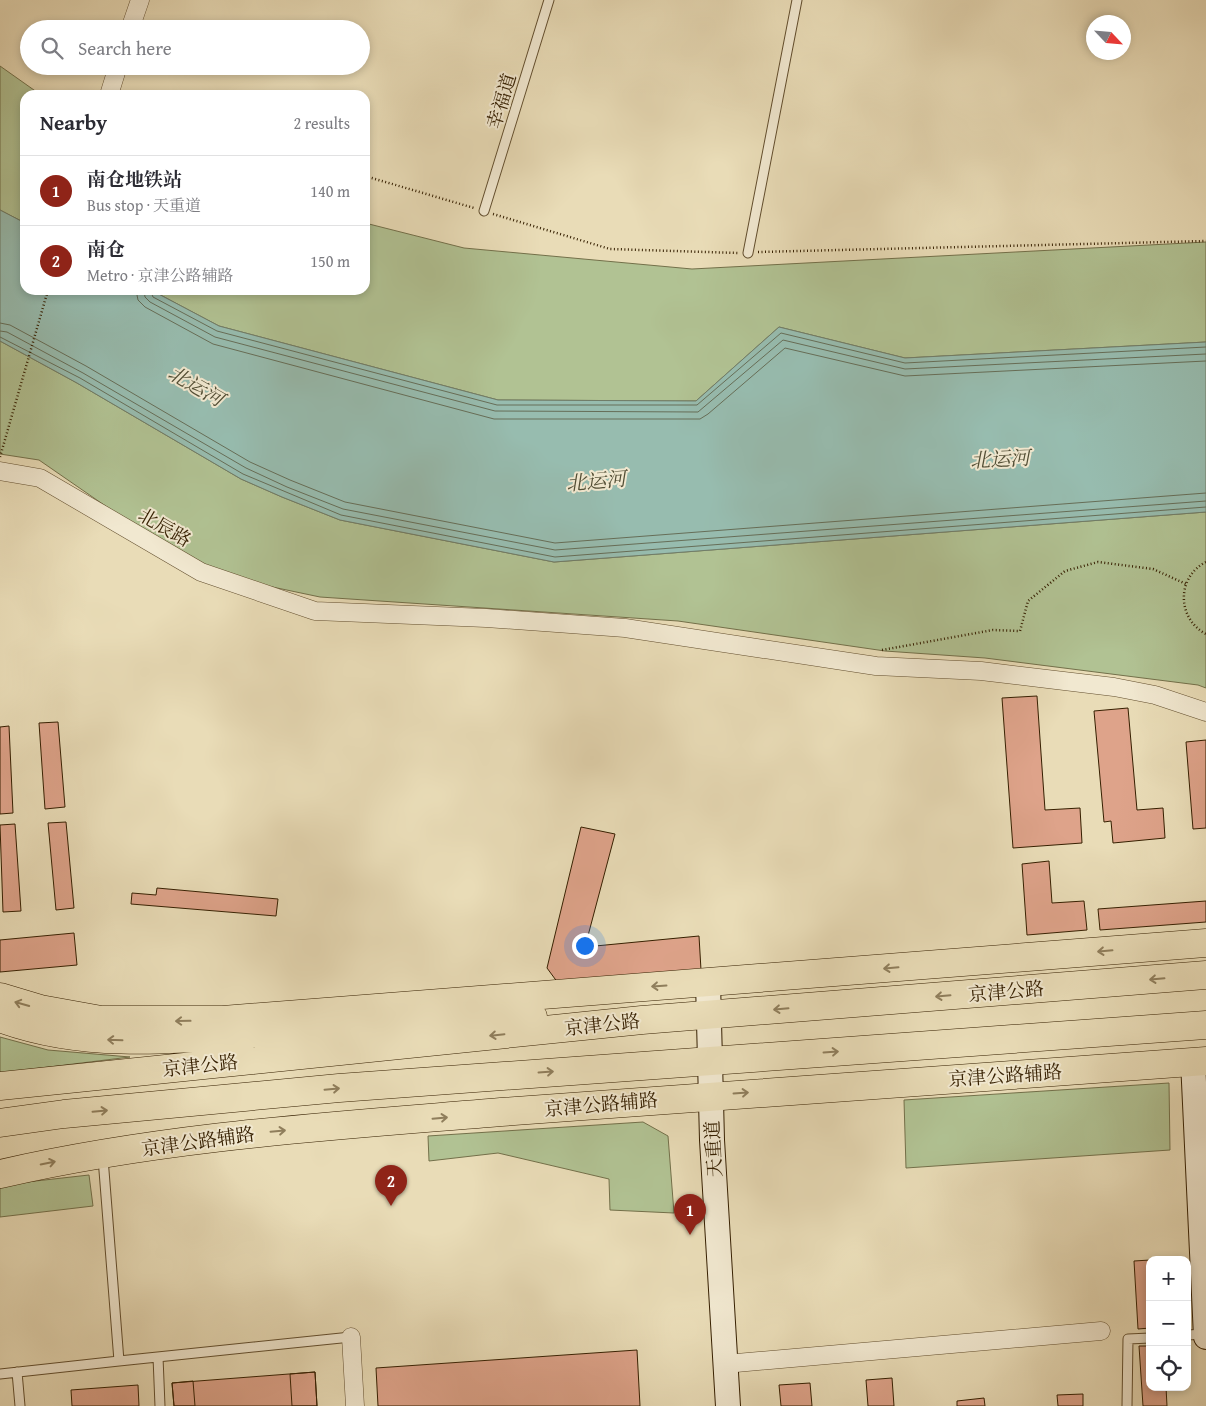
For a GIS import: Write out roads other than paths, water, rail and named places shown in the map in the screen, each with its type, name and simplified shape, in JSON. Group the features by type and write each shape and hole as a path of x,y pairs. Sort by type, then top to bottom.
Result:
{"main road":[{"path":"0,997 48,1010 101,1020 223,1020 1206,943"},
{"name":"京津公路","path":"0,1086 642,1020 1206,975"},
{"path":"0,1018 32,1028 92,1039 181,1039 420,1018 506,1016 642,1020"},
{"name":"京津公路","path":"0,1123 64,1114 339,1088 1206,1025"},
{"name":"京津公路辅路","path":"0,1174 103,1154 232,1135 711,1095 1200,1061"},
{"path":"0,1140 64,1114"}],"street":[{"path":"133,20 140,0"},
{"path":"111,90 115,75"},
{"name":"北辰路","path":"0,471 40,478 201,572 315,611 486,618 625,628 860,664 981,671 1114,687 1155,695 1206,712"},
{"name":"天重道","path":"708,982 709,1060 728,1406"},
{"path":"1200,1061 1206,1335"},
{"path":"726,1364 1101,1331"},
{"path":"351,1336 355,1406"}],"lane":[{"name":"幸福道","path":"484,211 549,0"},
{"path":"748,252 797,0"},
{"path":"103,1154 119,1361"},
{"path":"1191,1335 1206,1335"},
{"path":"0,1374 351,1336"},
{"path":"1126,1406 1128,1339 1146,1338"},
{"path":"158,1357 160,1406"},
{"path":"17,1372 20,1406"}],"water":[{"name":"北运河","path":"0,210 20,220 20,295 160,295 219,326 498,400 696,401 779,327 905,358 1206,342 1206,512 554,562 340,520 282,497 241,479 77,383 0,341"}],"place":[{"name":"南仓","path":"391,1206"},
{"name":"南仓地铁站","path":"690,1235"}]}
